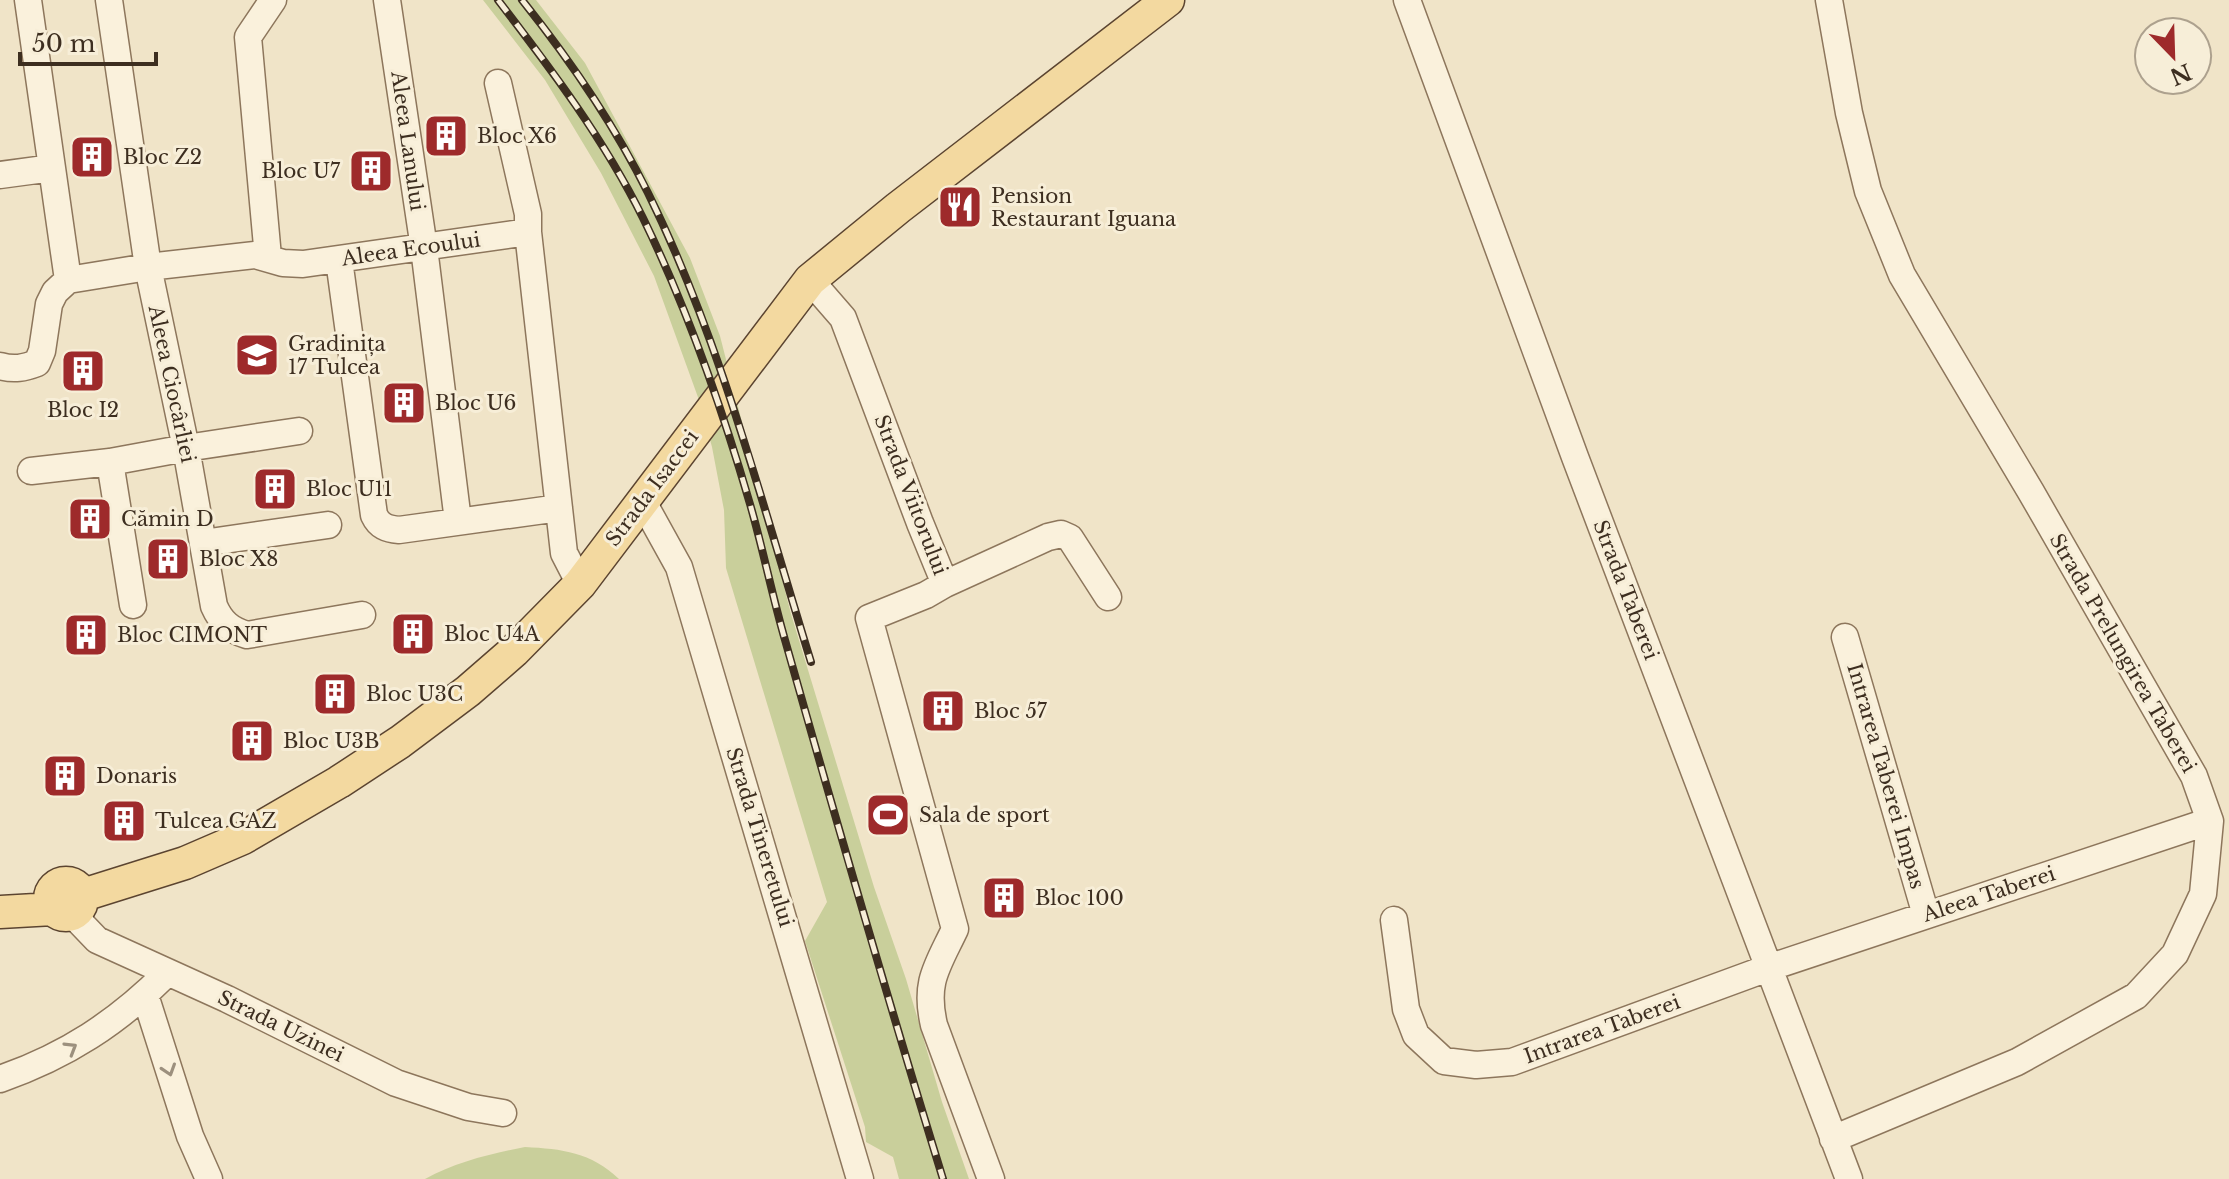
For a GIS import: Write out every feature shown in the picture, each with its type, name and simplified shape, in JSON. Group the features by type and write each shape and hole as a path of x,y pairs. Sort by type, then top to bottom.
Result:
{"main road":[{"name":"Strada Isaccei","path":"0,912 65,902 185,863 229,844 291,812 339,782 400,742 468,691 514,651 580,584 810,280 898,208 1168,0"},
{"name":"Strada Isaccei","path":"0,893 65,902"}],"street":[{"path":"0,366 11,369 37,363 42,351 49,304 55,292 68,280 28,0"},
{"name":"Aleea Ciocârliei","path":"109,0 148,267 186,448 214,606 219,617 234,632 247,635 362,615"},
{"path":"268,257 248,37 273,0"},
{"name":"Aleea Lanului","path":"387,0 424,248 458,521"},
{"name":"Strada Taberei","path":"1407,0 1575,457 1849,1179"},
{"name":"Strada Prelungirea Taberei","path":"1829,0 1849,113 1868,191 1902,275 2194,776 2210,821 2203,894 2175,954 2136,996 2017,1062 1833,1139"},
{"path":"498,83 528,214 564,553 580,584"},
{"path":"0,175 52,168"},
{"name":"Aleea Ecoului","path":"68,280 255,255 283,263 303,264 528,232"},
{"path":"339,260 374,515 382,526 399,530 559,508"},
{"name":"Strada Viitorului","path":"810,280 843,318 945,584 869,618 955,929 932,976 930,1006 934,1025 991,1179"},
{"path":"31,471 110,462 299,431"},
{"path":"110,462 133,605"},
{"name":"Strada Tineretului","path":"643,502 679,567 860,1179"},
{"path":"203,543 328,525"},
{"path":"945,584 1061,534 1070,538 1108,597"},
{"name":"Intrarea Taberei Impas","path":"1845,637 1926,915"},
{"name":"Aleea Taberei","path":"1768,968 2210,821"},
{"name":"Strada Uzinei","path":"65,902 97,940 227,999 396,1083 468,1107 503,1113"},
{"name":"Intrarea Taberei","path":"1394,920 1406,1009 1416,1035 1444,1061 1476,1065 1512,1062 1768,968"},
{"path":"0,1079 71,1049 145,995 167,973"},
{"path":"145,995 190,1136 209,1179"}],"green space":[{"path":"483,0 536,0 585,63 690,258 720,336 791,614 874,887 969,1179 899,1179 893,1157 866,1142 865,1127 805,941 827,902 726,568 724,510 699,400 654,276 601,173 545,80"},
{"path":"525,1147 551,1149 587,1158 619,1179 425,1179 474,1159"}],"railway":[{"path":"498,0 576,105 628,189 659,252 702,359 750,504 823,775 943,1179"},
{"path":"522,0 606,117 635,167 674,249 719,365 811,662"}],"place":[{"name":"Bloc X6","path":"446,136"},
{"name":"Bloc Z2","path":"92,157"},
{"name":"Bloc U7","path":"371,171"},
{"name":"Pension Restaurant Iguana","path":"960,207"},
{"name":"Gradinița 17 Tulcea","path":"257,355"},
{"name":"Bloc I2","path":"83,371"},
{"name":"Bloc U6","path":"404,403"},
{"name":"Bloc U11","path":"275,489"},
{"name":"Cămin D","path":"90,519"},
{"name":"Bloc X8","path":"168,559"},
{"name":"Bloc U4A","path":"413,634"},
{"name":"Bloc CIMONT","path":"86,635"},
{"name":"Bloc U3C","path":"335,694"},
{"name":"Bloc 57","path":"943,711"},
{"name":"Bloc U3B","path":"252,741"},
{"name":"Donaris","path":"65,776"},
{"name":"Sala de sport","path":"888,815"},
{"name":"Tulcea GAZ","path":"124,821"},
{"name":"Bloc 100","path":"1004,898"}]}
